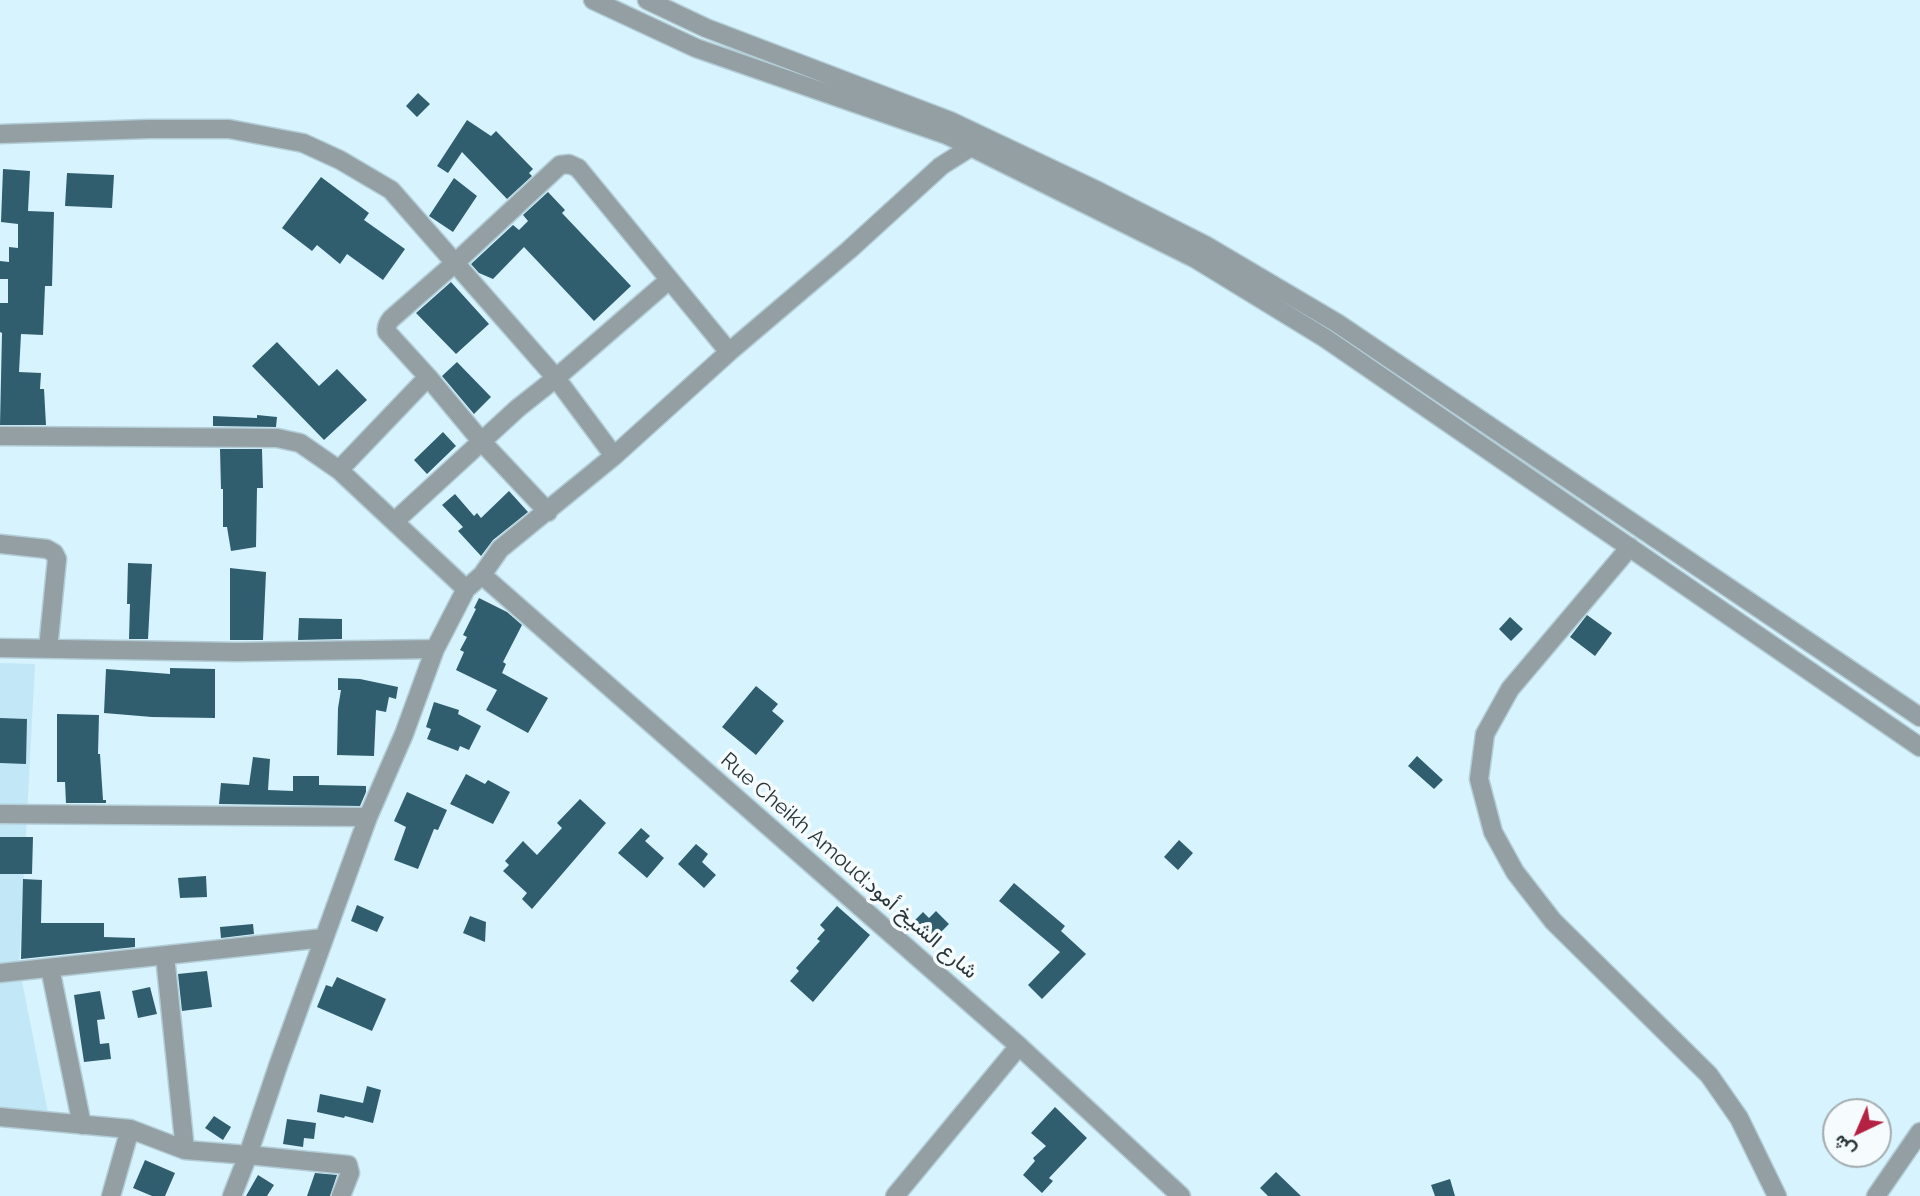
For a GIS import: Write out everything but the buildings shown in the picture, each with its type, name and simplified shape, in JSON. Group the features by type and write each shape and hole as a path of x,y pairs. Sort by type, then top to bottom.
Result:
{"street":[{"path":"593,0 696,48 947,135 1196,259 1325,338 1920,747"},
{"path":"647,0 706,28 950,121 1205,244 1337,323 1920,717"},
{"path":"0,134 229,129 303,143 340,160 391,190 556,378 614,456"},
{"path":"941,166 947,135"},
{"path":"232,1196 368,817 404,734 435,649 466,589 482,575 500,549 614,456 941,166 971,146"},
{"path":"548,512 482,442 387,332 387,324 560,165 569,164 578,168 729,352"},
{"path":"395,521 518,408 669,280"},
{"path":"339,470 428,377"},
{"path":"0,436 277,438 300,443 339,470 466,589"},
{"path":"0,544 47,549 54,553 57,559 48,649"},
{"path":"1630,547 1510,688 1485,734 1479,779 1493,832 1515,872 1553,921 1709,1075 1739,1118 1777,1196"},
{"name":"Rue Cheikh Amoud;شارع الشيخ أمود","path":"482,575 1019,1046 1181,1196"},
{"path":"0,648 237,652 435,649"},
{"path":"0,814 368,817"},
{"path":"0,973 324,938"},
{"path":"165,956 185,1150"},
{"path":"50,968 82,1125"},
{"path":"895,1196 1019,1046"},
{"path":"0,1117 130,1129 185,1150 348,1165 349,1173 341,1196"},
{"path":"111,1196 130,1129"},
{"path":"1876,1196 1920,1132"}],"shaded area":[{"path":"0,663 35,664 19,966 50,1123 0,1117"}]}
